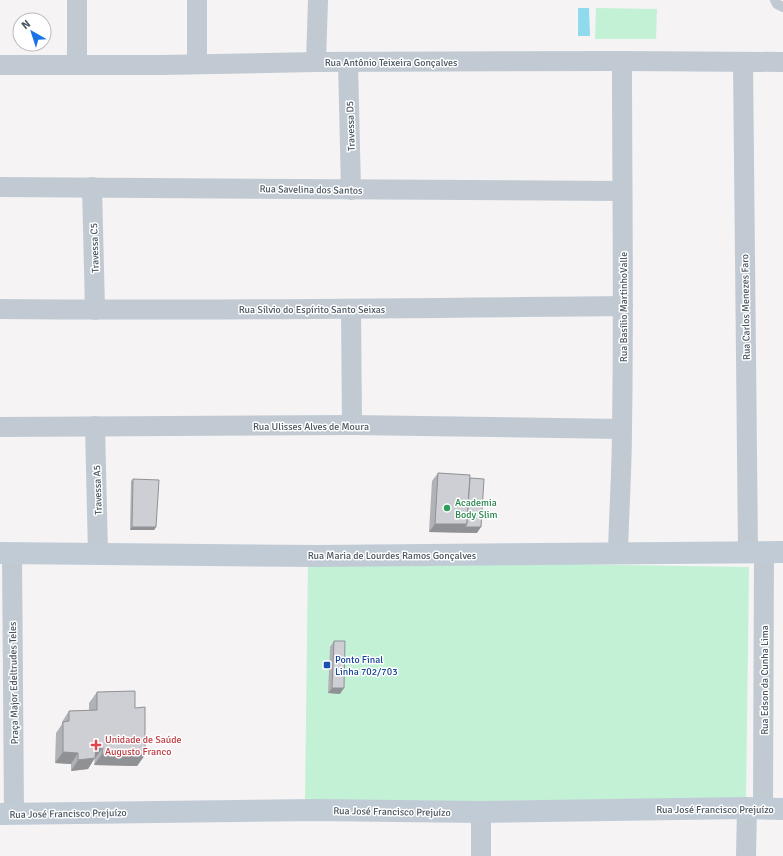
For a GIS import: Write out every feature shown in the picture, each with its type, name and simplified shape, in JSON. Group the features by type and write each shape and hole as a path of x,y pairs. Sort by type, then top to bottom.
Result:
{"street":[{"path":"77,0 77,64"},
{"path":"197,0 197,64"},
{"path":"316,62 318,0"},
{"name":"Rua Basílio MartinhoValle","path":"618,553 622,429 623,306 622,61"},
{"name":"Rua Antônio Teixeira Gonçalves","path":"0,65 161,65 316,62 783,62"},
{"name":"Travessa D5","path":"348,62 352,190"},
{"name":"Rua Carlos Menezes Faro","path":"743,62 765,552"},
{"name":"Rua Savelina dos Santos","path":"0,187 622,191"},
{"name":"Travessa C5","path":"92,187 95,310"},
{"name":"Rua Sílvio do Espírito Santo Seixas","path":"0,309 351,309 623,306"},
{"path":"351,309 352,425"},
{"name":"Rua Ulisses Alves de Moura","path":"0,428 352,425 622,429"},
{"name":"Travessa A5","path":"95,426 98,554"},
{"name":"Rua Maria de Lourdes Ramos Gonçalves","path":"6,554 317,556 765,552"},
{"name":"Rua Edson da Cunha Lima","path":"746,856 764,809 765,552"},
{"name":"Praça Major Edeltrudes Teles","path":"6,554 7,813"},
{"name":"Rua José Francisco Prejuízo","path":"7,813 315,810 481,812 764,809"},
{"path":"481,812 481,856"}],"lane":[{"path":"774,0 783,7"}],"green space":[{"path":"596,8 657,9 656,39 595,39"},
{"path":"308,560 749,567 746,798 305,803"}],"water":[{"path":"578,8 589,8 590,36 578,36"}],"building":[{"name":"Academia Body Slim","path":"438,473 470,475 467,524 435,524"},
{"path":"470,478 484,479 481,527 465,527 467,524"},
{"path":"133,479 159,480 156,527 132,527"},
{"path":"334,641 345,641 344,688 332,688"},
{"name":"Unidade de Saúde Augusto Franco","path":"135,691 135,708 145,707 145,755 102,754 103,747 96,746 95,758 78,760 78,753 63,752 63,722 69,721 69,711 97,710 97,692"}],"place":[{"name":"Academia Body Slim","path":"447,508"},
{"name":"Ponto Final Linha 702/703","path":"327,665"},
{"name":"Unidade de Saúde Augusto Franco","path":"96,745"}]}
